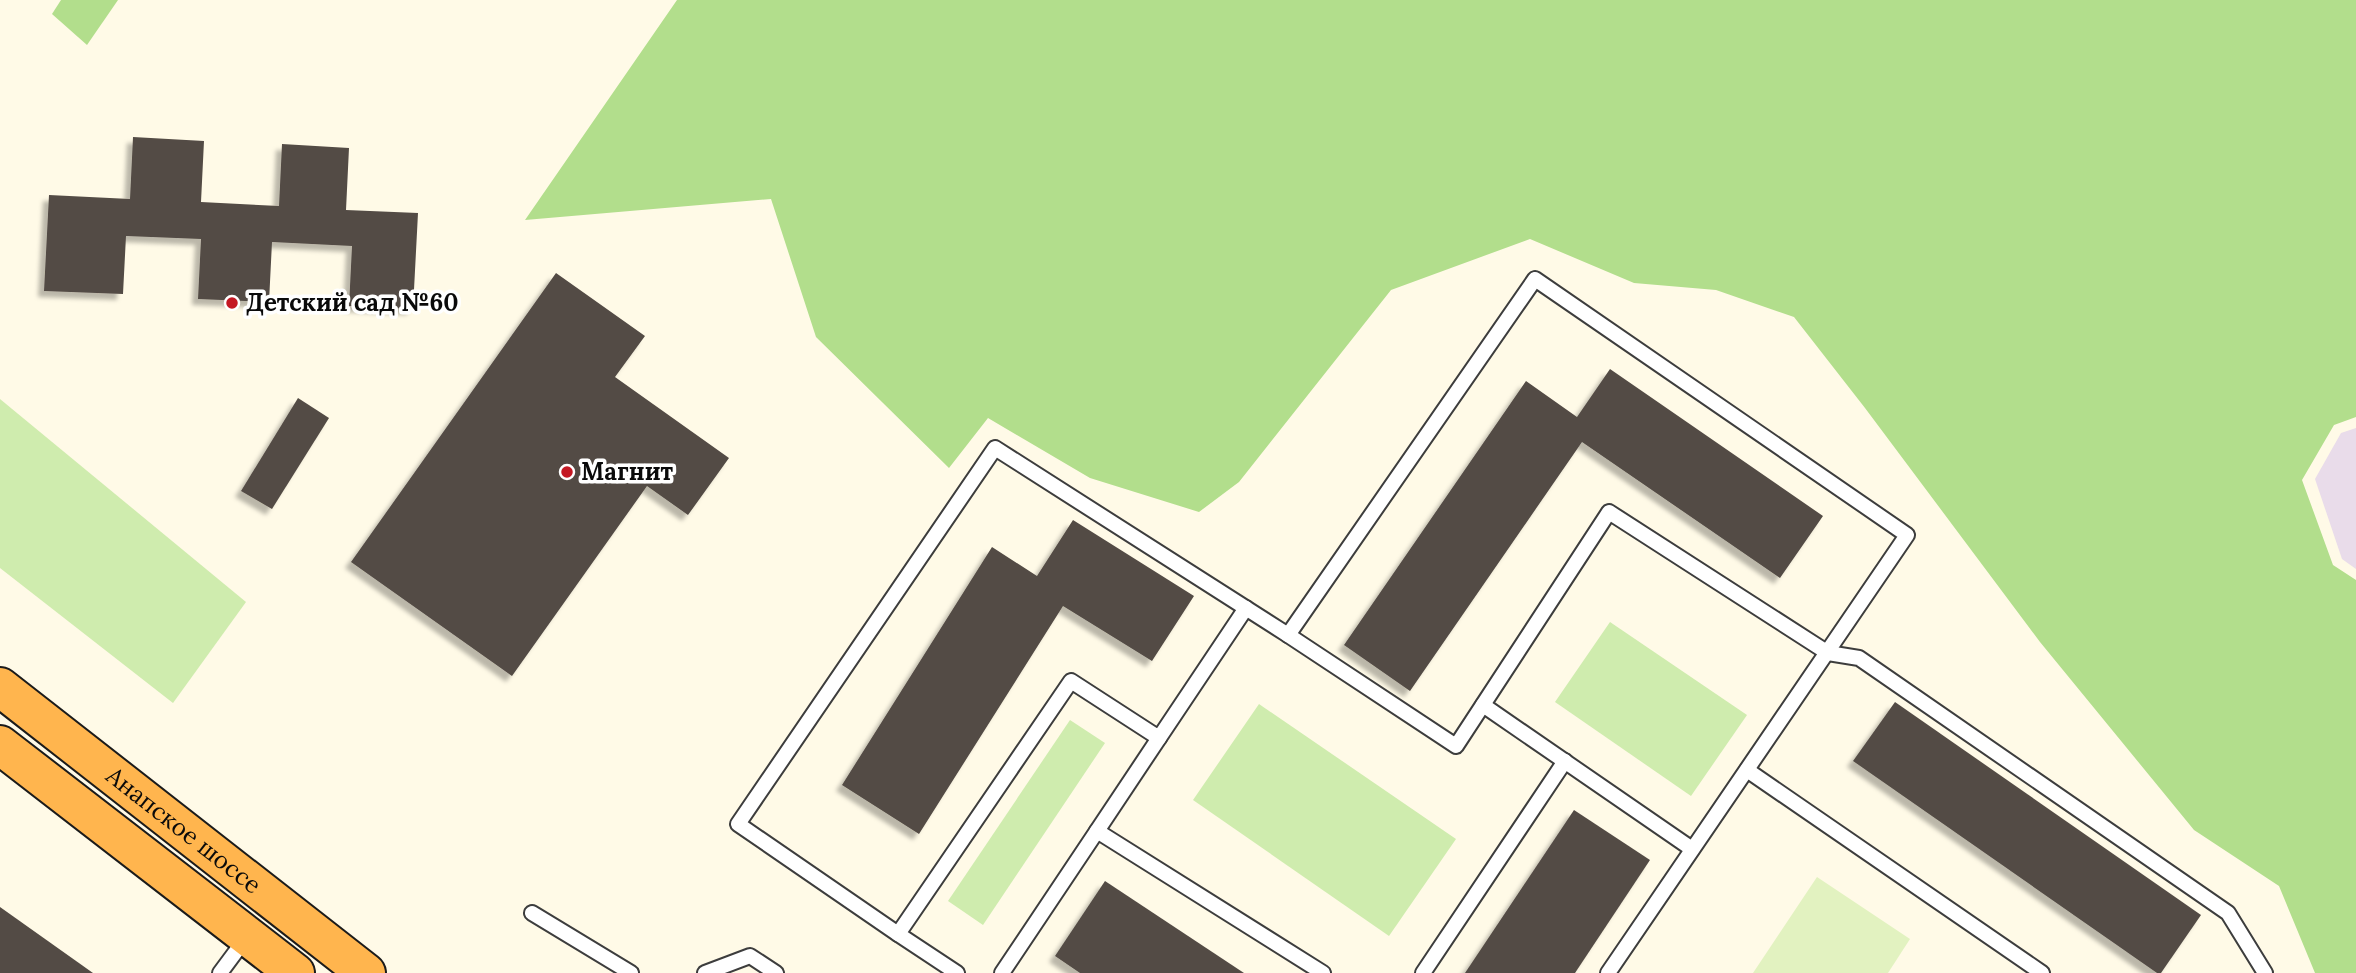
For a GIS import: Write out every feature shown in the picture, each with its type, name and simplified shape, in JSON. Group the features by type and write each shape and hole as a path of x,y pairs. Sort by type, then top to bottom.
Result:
{"highway":[{"name":"Анапское шоссе","path":"0,687 366,973"},
{"name":"Анапское шоссе","path":"0,746 295,973"}],"lane":[{"path":"1288,635 1535,279 1907,536 1607,973"},
{"path":"957,973 738,824 995,448 1456,746 1608,512 1828,653 1858,658 2228,913 2265,973"},
{"path":"1002,973 1246,608"},
{"path":"898,934 1071,681 1159,738"},
{"path":"1483,705 1692,849"},
{"path":"1423,973 1565,761"},
{"path":"1747,770 2042,973"},
{"path":"1097,831 1323,973"},
{"path":"532,912 631,973"},
{"path":"220,973 247,936"},
{"path":"705,973 750,956 776,973"}],"shaded area":[{"path":"2356,428 2356,569 2342,559 2315,479 2341,433"}],"green space":[{"path":"61,0 118,0 87,45 52,14"},
{"path":"677,0 2356,0 2356,417 2334,425 2302,480 2333,565 2356,580 2356,973 2315,973 2279,886 2194,830 2040,642 1794,317 1716,290 1634,283 1530,239 1391,290 1239,482 1199,512 1090,478 988,418 949,468 816,337 771,199 525,220"},
{"path":"0,399 246,602 173,703 0,568"},
{"path":"1610,622 1747,715 1691,796 1555,702"},
{"path":"1259,704 1456,839 1389,936 1193,800"},
{"path":"1070,720 1105,743 983,925 948,901"},
{"path":"1817,877 1910,939 1888,973 1753,973"}],"building":[{"path":"133,137 204,141 201,202 279,206 282,144 349,148 346,210 418,213 413,309 349,306 352,246 272,242 269,302 198,299 201,239 126,236 123,294 44,291 49,195 130,199"},
{"name":"Магнит","path":"556,273 645,336 615,377 729,458 688,515 647,486 512,676 351,562"},
{"path":"1610,369 1823,516 1780,578 1582,442 1410,691 1344,645 1526,381 1577,417"},
{"path":"298,398 329,418 272,509 241,491"},
{"path":"1073,520 1194,596 1152,661 1063,606 919,834 842,785 992,547 1037,576"},
{"path":"1895,702 2201,915 2161,973 2157,973 1853,761"},
{"path":"1574,810 1650,860 1575,973 1465,973"},
{"path":"1105,881 1244,973 1080,973 1055,956"},
{"path":"0,907 93,973 0,973"}],"place":[{"name":"Детский сад №60","path":"232,303"},
{"name":"Магнит","path":"567,472"}]}
